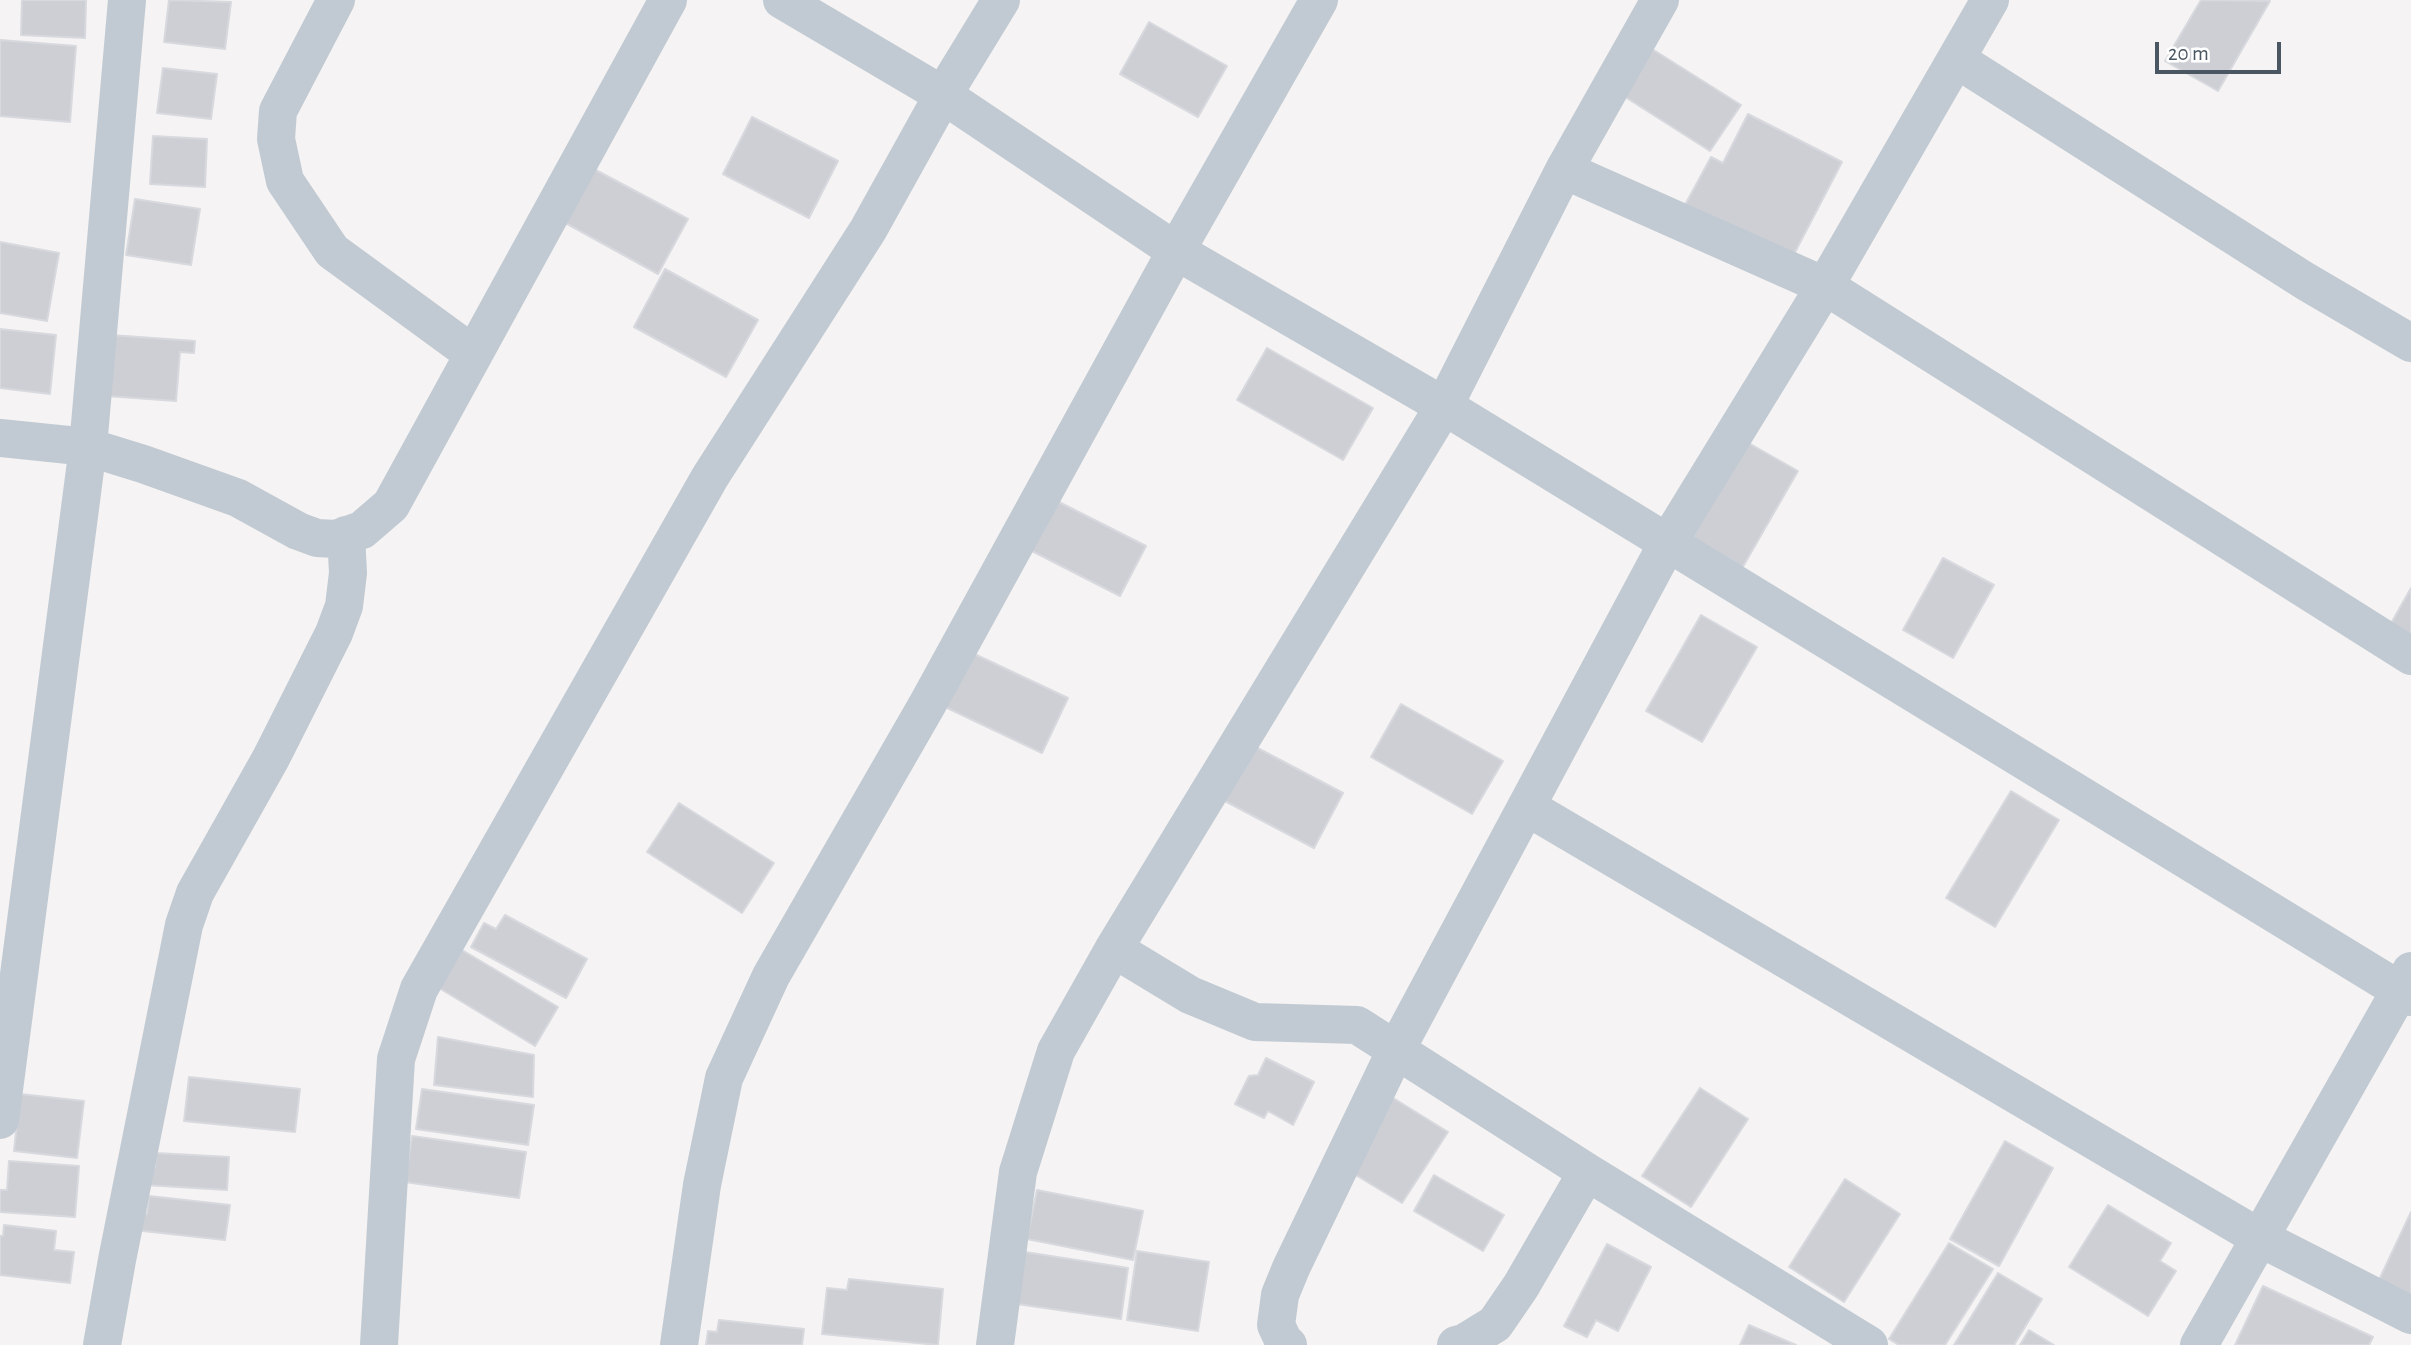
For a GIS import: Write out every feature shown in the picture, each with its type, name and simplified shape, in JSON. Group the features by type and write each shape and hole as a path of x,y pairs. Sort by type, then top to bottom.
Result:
{"street":[{"path":"0,1120 88,447 127,0"},
{"path":"335,0 278,111 276,139 285,181 332,251 473,354"},
{"path":"0,438 88,447 239,498 298,531 317,538 336,539 362,530 391,505 668,0"},
{"path":"782,0 943,95 1176,251 1444,406 2407,986 2199,1345"},
{"path":"379,1345 396,1059 419,989 710,477 868,230 943,95 1001,0"},
{"path":"679,1345 702,1185 724,1078 771,976 927,705 1176,251 1319,0"},
{"path":"995,1345 1018,1172 1056,1051 1114,949 1444,406 1564,170 1660,0"},
{"path":"1288,1345 1276,1325 1280,1295 1396,1050 1668,542 1825,286 1990,0"},
{"path":"1956,60 2305,281 2411,343"},
{"path":"1564,170 1825,286 2411,656"},
{"path":"102,1345 184,925 195,893 271,758 334,633 344,606 348,573 345,535"},
{"path":"1527,807 2260,1238 2411,1315"},
{"path":"1114,949 1190,995 1255,1022 1357,1025 1587,1172 1869,1345"},
{"path":"1456,1345 1464,1343 1494,1324 1521,1286 1587,1172"}],"building":[{"path":"22,0 86,0 85,38 21,35"},
{"path":"169,0 231,2 225,49 164,42"},
{"path":"2201,0 2270,1 2218,91 2165,61"},
{"path":"1149,22 1227,66 1198,117 1120,74"},
{"path":"0,40 76,46 70,122 0,116"},
{"path":"1652,49 1741,105 1710,151 1622,95"},
{"path":"163,68 217,74 211,119 157,113"},
{"path":"1748,114 1842,162 1791,260 1685,205 1711,157 1723,163"},
{"path":"752,117 838,161 809,218 723,174"},
{"path":"153,136 207,139 205,187 150,184"},
{"path":"590,167 688,219 658,274 560,220"},
{"path":"135,199 200,209 191,265 126,255"},
{"path":"0,242 59,253 47,321 0,313"},
{"path":"665,269 758,320 726,377 634,327"},
{"path":"0,329 56,335 50,394 0,388"},
{"path":"111,335 195,341 194,353 180,352 176,401 106,396"},
{"path":"1267,348 1373,408 1343,460 1237,400"},
{"path":"1745,441 1798,471 1741,570 1688,540"},
{"path":"1051,498 1146,546 1120,596 1026,548"},
{"path":"1943,558 1994,585 1953,658 1903,630"},
{"path":"2411,588 2411,641 2385,634"},
{"path":"1701,615 1757,647 1702,742 1646,711"},
{"path":"968,651 1068,698 1042,753 943,706"},
{"path":"1401,704 1503,761 1472,814 1371,757"},
{"path":"1250,744 1343,793 1314,848 1221,799"},
{"path":"2011,791 2059,820 1995,927 1946,898"},
{"path":"679,803 774,863 742,913 647,852"},
{"path":"505,915 587,959 566,998 471,947 484,923 496,929"},
{"path":"462,950 558,1007 535,1046 439,988"},
{"path":"438,1037 534,1055 533,1097 434,1085"},
{"path":"1266,1058 1314,1082 1293,1125 1268,1111 1264,1118 1235,1104 1249,1076 1258,1075"},
{"path":"189,1077 300,1089 295,1132 184,1121"},
{"path":"1700,1088 1748,1119 1691,1207 1642,1176"},
{"path":"422,1089 534,1105 528,1145 416,1129"},
{"path":"20,1094 84,1101 77,1158 14,1151"},
{"path":"1390,1096 1448,1132 1402,1203 1344,1168"},
{"path":"412,1136 526,1152 519,1198 405,1182"},
{"path":"2005,1141 2053,1168 1999,1266 1950,1239"},
{"path":"156,1153 229,1157 227,1190 145,1185 139,1166 155,1167"},
{"path":"9,1161 79,1166 75,1217 0,1212 0,1190 7,1190"},
{"path":"1434,1175 1504,1215 1483,1251 1414,1211"},
{"path":"1845,1179 1900,1214 1844,1302 1789,1267"},
{"path":"1037,1190 1143,1211 1133,1260 1027,1239"},
{"path":"149,1196 230,1205 225,1240 134,1230 136,1213 147,1214"},
{"path":"2108,1205 2171,1243 2160,1261 2176,1271 2148,1316 2069,1267"},
{"path":"2411,1212 2411,1295 2379,1280"},
{"path":"4,1225 56,1231 54,1250 74,1252 70,1283 0,1275 0,1236 3,1236"},
{"path":"1949,1243 1993,1269 1945,1345 1899,1345 1889,1339"},
{"path":"1607,1244 1651,1267 1618,1331 1596,1320 1587,1337 1564,1326"},
{"path":"1137,1251 1209,1262 1198,1331 1127,1320"},
{"path":"1025,1252 1128,1268 1121,1319 1017,1304"},
{"path":"1998,1273 2042,1299 2014,1345 1954,1345"},
{"path":"849,1279 943,1289 938,1345 822,1334 827,1288 847,1290"},
{"path":"2263,1286 2373,1337 2369,1345 2235,1345"},
{"path":"719,1320 804,1329 802,1345 706,1345 708,1331 717,1332"},
{"path":"1749,1325 1796,1345 1740,1345"},
{"path":"2029,1330 2054,1345 2020,1345"}]}
